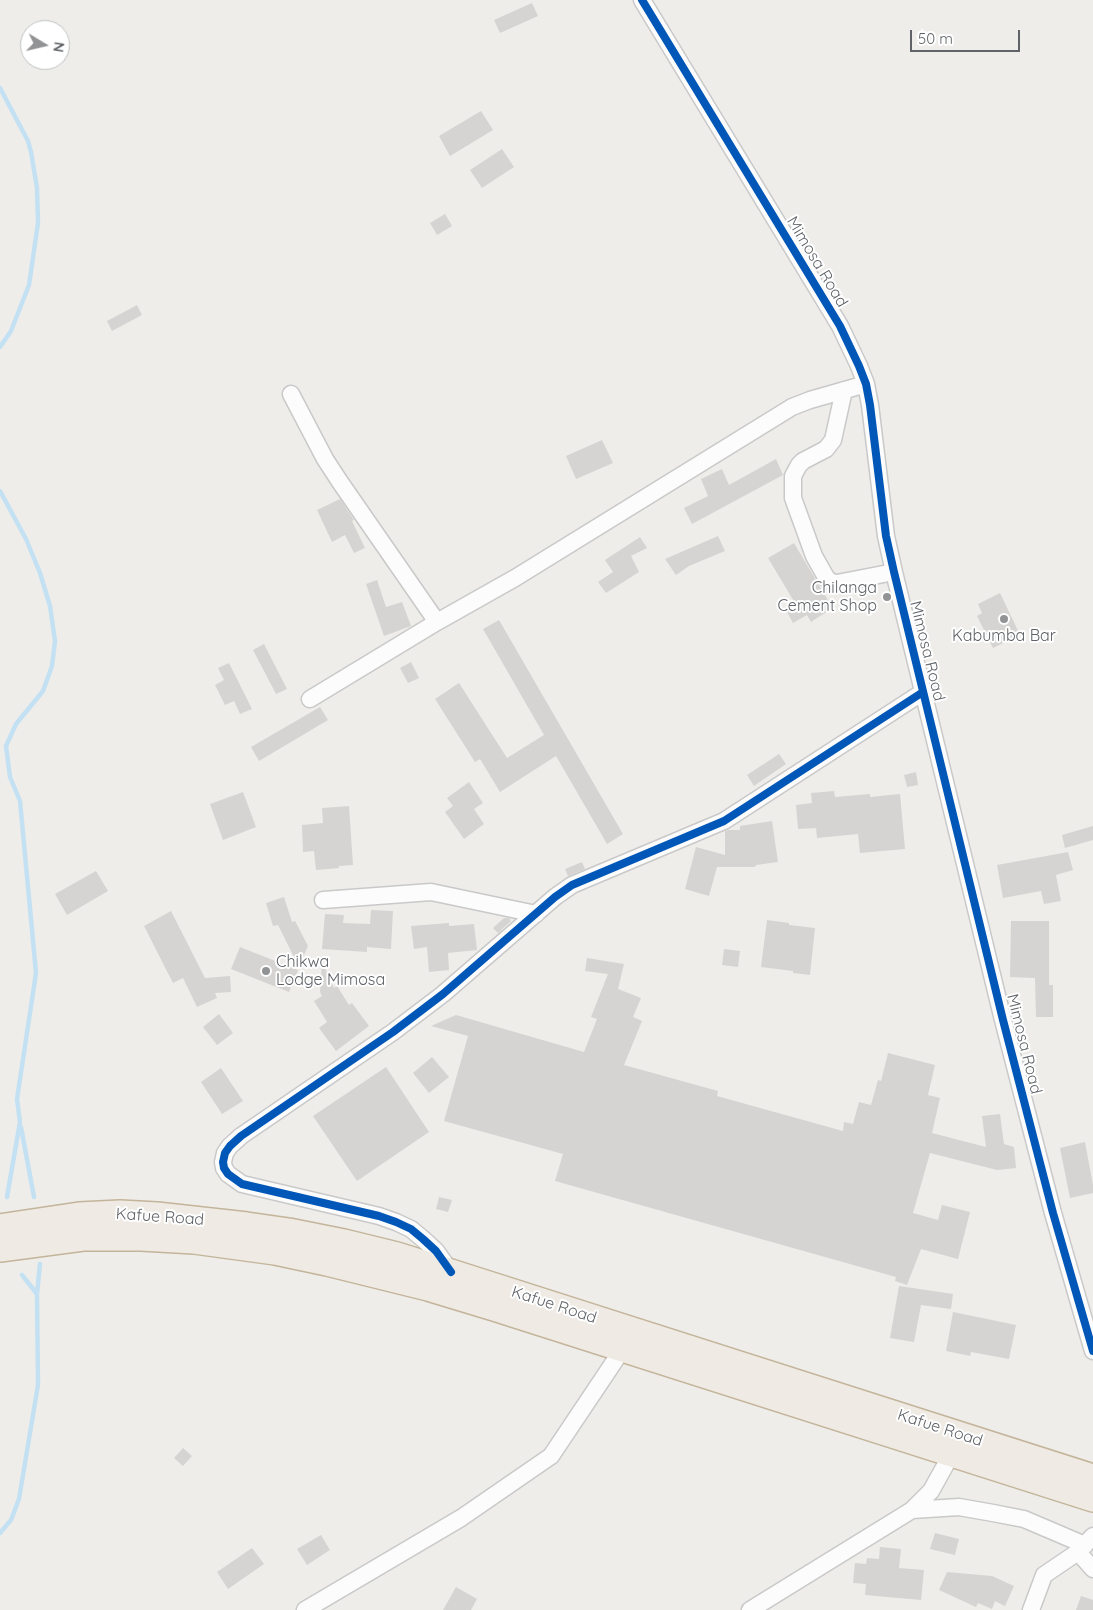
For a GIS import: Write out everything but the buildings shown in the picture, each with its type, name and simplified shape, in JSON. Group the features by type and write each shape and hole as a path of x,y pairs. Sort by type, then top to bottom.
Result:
{"highway":[{"name":"Kafue Road","path":"0,1227 79,1215 120,1213 204,1220 289,1231 344,1242 397,1255 1092,1476"},
{"name":"Kafue Road","path":"0,1249 83,1238 141,1238 194,1241 275,1252 351,1268 428,1288 1093,1500"}],"street":[{"name":"Mimosa Road","path":"642,0 840,326 866,384 886,536 894,572 1003,1020 1053,1213 1093,1351"},
{"path":"310,699 437,622 515,578 792,407 866,384"},
{"path":"844,390 833,440 826,449 799,465 793,476 793,498 814,556 822,572 830,581 837,583 894,572"},
{"path":"291,394 325,459 437,622"},
{"path":"451,1272 436,1251 404,1226 379,1216 242,1184 228,1174 224,1168 225,1153 241,1136 393,1032 443,994 555,897 572,885 724,821 923,692"},
{"path":"323,900 431,892 536,914"},
{"path":"305,1610 461,1518 551,1456 622,1350"},
{"path":"750,1610 912,1510 931,1492 952,1456"},
{"path":"912,1510 959,1507 1024,1519 1085,1544 1093,1569"},
{"path":"1031,1610 1044,1575 1085,1544"}],"waterway":[{"path":"0,88 28,141 37,188 38,223 29,285 11,331 0,347"},
{"path":"0,491 26,539 40,573 50,606 55,641 52,666 43,691 16,724 6,746 10,777 20,801 36,973 17,1099 20,1122 7,1197"},
{"path":"21,1127 34,1197"},
{"path":"37,1294 40,1264"},
{"path":"0,1533 11,1520 19,1499 38,1385 37,1294 22,1275"}],"cycle path":[{"path":"642,0 840,326 866,384 886,536 894,572 1003,1020 1053,1213 1093,1351"},
{"path":"451,1272 436,1251 423,1239 411,1229 396,1222 379,1216 242,1184 228,1174 224,1168 225,1153 241,1136 393,1032 443,994 555,897 572,885 724,821 923,692"}],"place":[{"name":"Chilanga Cement Shop","path":"887,597"},
{"name":"Kabumba Bar","path":"1004,619"},
{"name":"Chikwa Lodge Mimosa","path":"266,971"}]}
